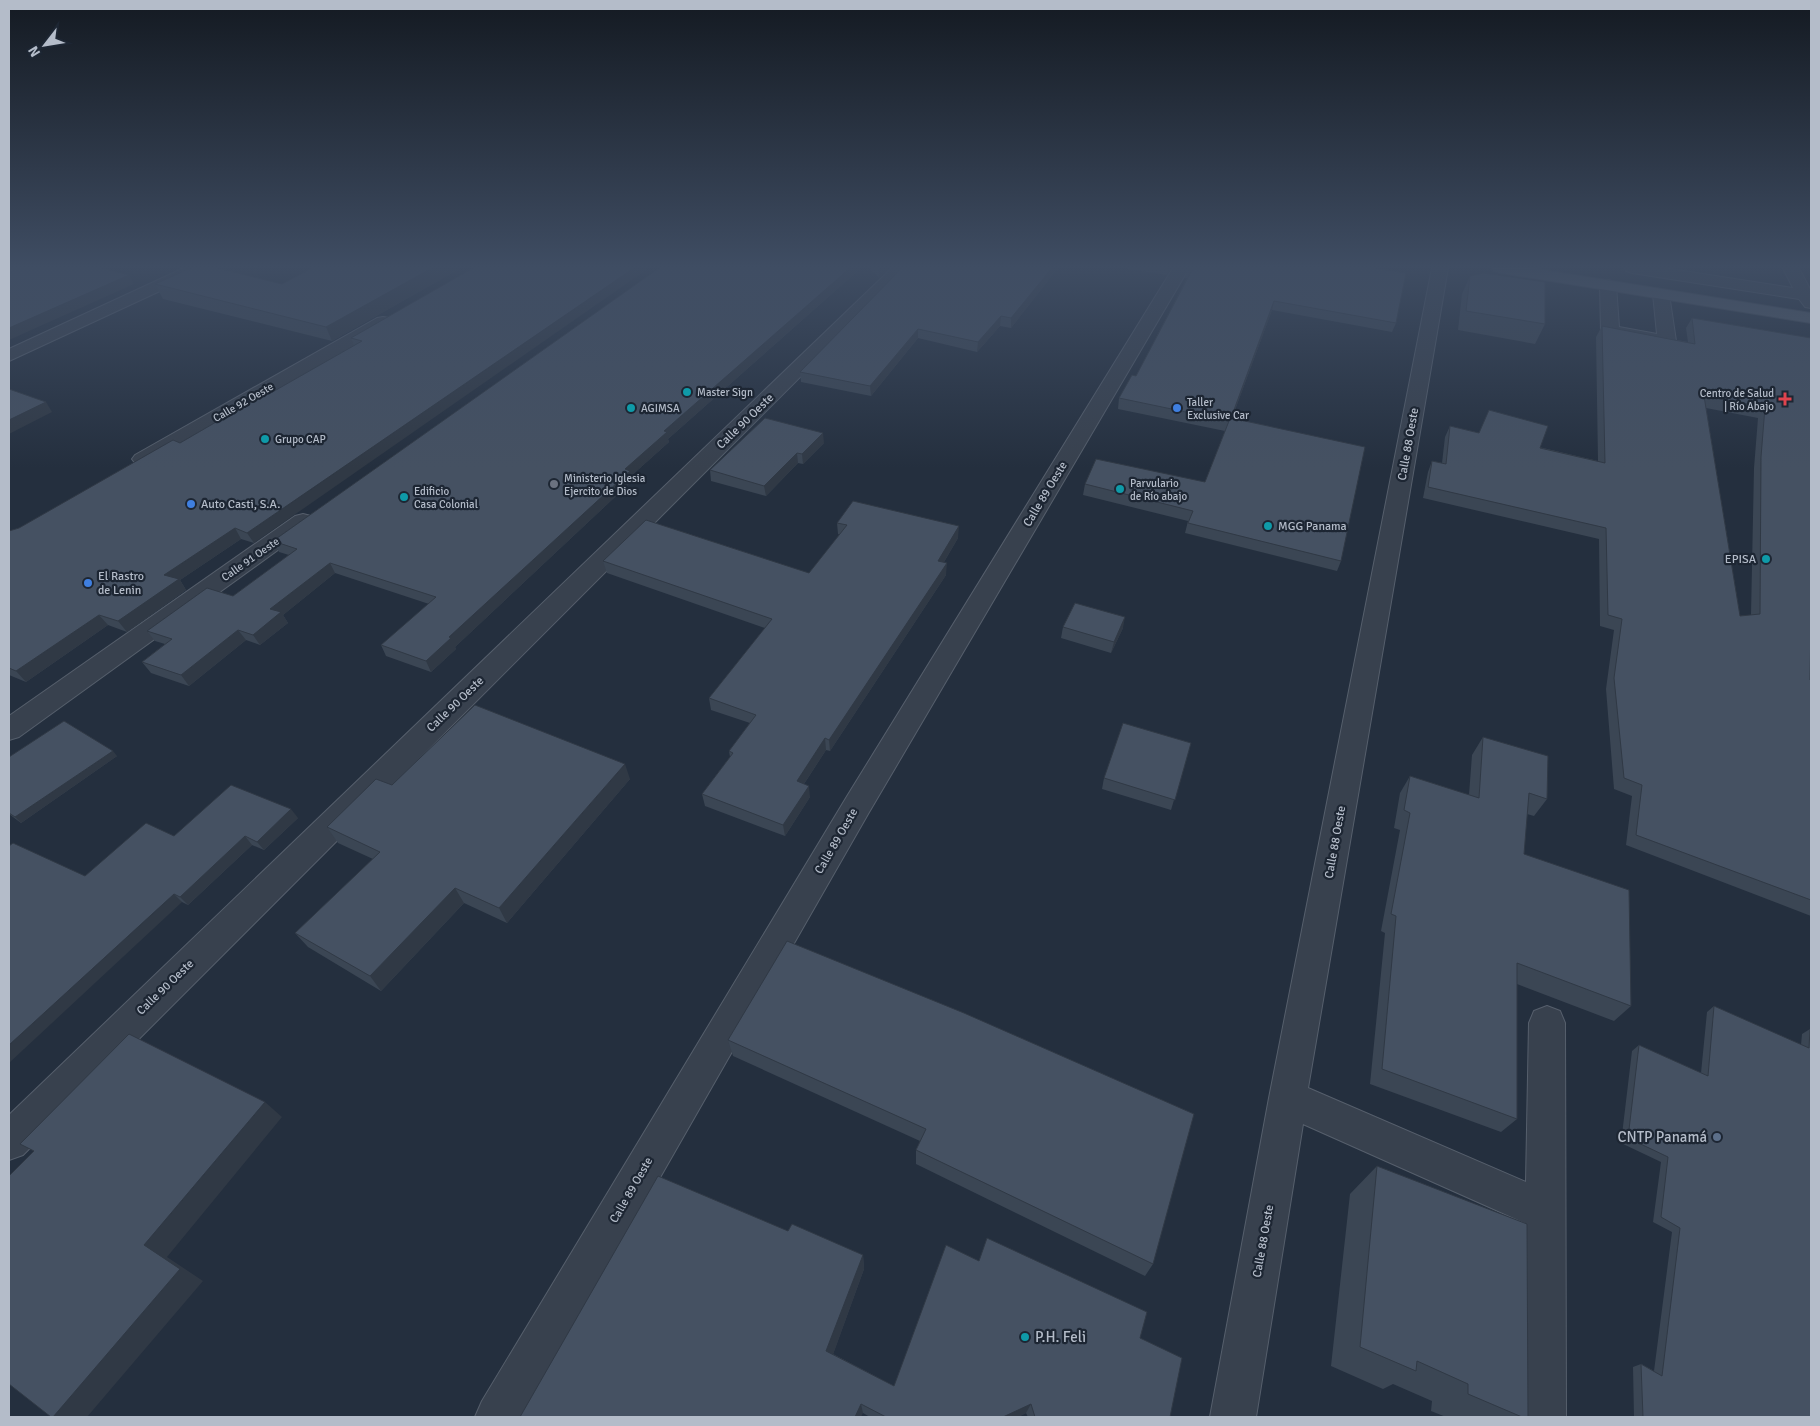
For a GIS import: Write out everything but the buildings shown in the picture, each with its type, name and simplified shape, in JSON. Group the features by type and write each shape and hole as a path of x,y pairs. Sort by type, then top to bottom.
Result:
{"street":[{"path":"9,356 55,335"},
{"name":"Calle 92 Oeste","path":"130,466 361,335"},
{"name":"Calle 90 Oeste","path":"9,1141 833,335"},
{"name":"Calle 89 Oeste","path":"498,1417 856,806 1142,335"},
{"name":"Calle 88 Oeste","path":"1233,1417 1288,1098 1428,335"},
{"path":"1632,335 1667,340 1666,335"},
{"name":"Calle 91 Oeste","path":"9,730 320,509"},
{"path":"1544,1417 1547,1023"},
{"path":"1288,1098 1545,1211"}],"place":[{"name":"Master Sign","path":"687,392"},
{"name":"Centro de Salud | Río Abajo","path":"1785,399"},
{"name":"AGIMSA","path":"631,408"},
{"name":"Taller Exclusive Car","path":"1177,408"},
{"name":"Grupo CAP","path":"265,439"},
{"name":"Ministerio Iglesia Ejercito de Dios","path":"554,484"},
{"name":"Parvulario de Río abajo","path":"1120,489"},
{"name":"Edificio Casa Colonial","path":"404,497"},
{"name":"Auto Casti, S.A.","path":"191,504"},
{"name":"MGG Panama","path":"1268,526"},
{"name":"EPISA","path":"1766,559"},
{"name":"El Rastro de Lenin","path":"88,583"},
{"name":"CNTP Panamá","path":"1717,1137"},
{"name":"P.H. Feli","path":"1025,1337"}]}
